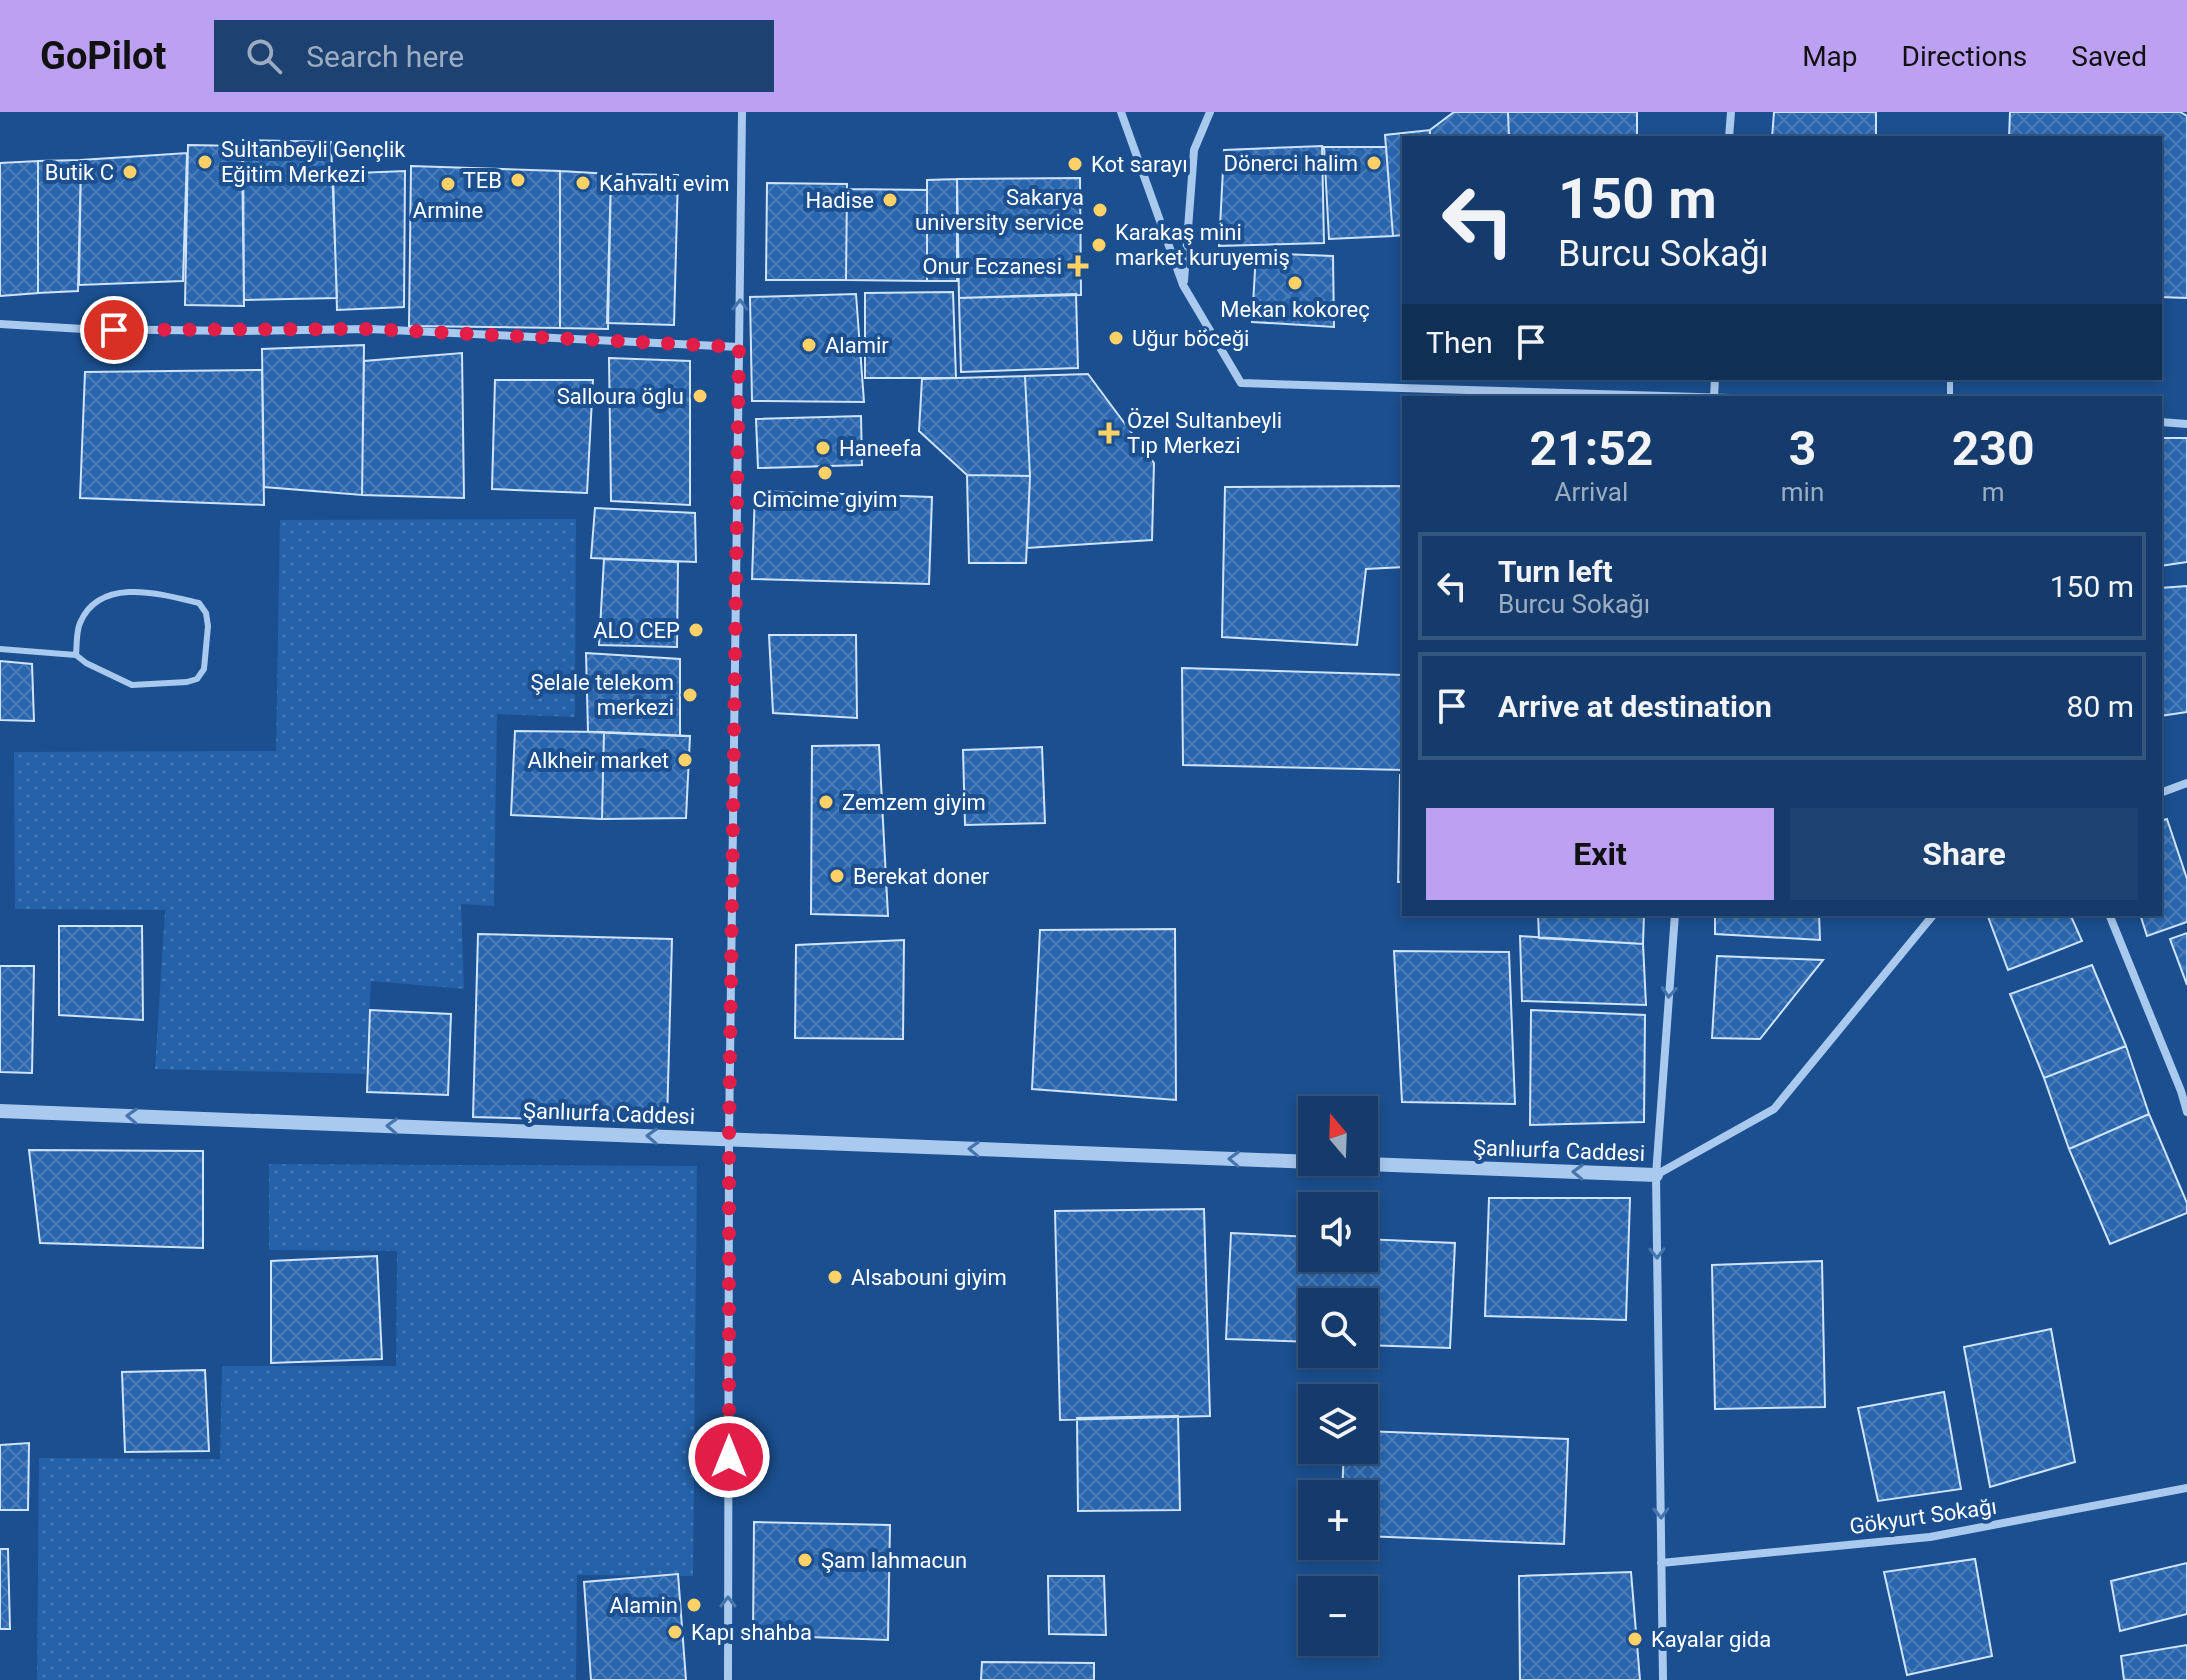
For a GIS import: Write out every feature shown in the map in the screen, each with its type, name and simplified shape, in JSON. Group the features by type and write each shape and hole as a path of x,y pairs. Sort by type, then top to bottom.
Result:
{"street":[{"path":"728,1680 729,1139 742,112"},
{"path":"1121,112 1183,285 1241,383 1651,396"},
{"path":"1183,285 1194,150 1210,112"},
{"path":"1729,136 1731,112"},
{"path":"0,324 130,330 370,329 739,347"},
{"path":"2162,422 2187,424"},
{"path":"2162,792 2187,783"},
{"path":"1663,1680 1656,1175 1675,916"},
{"name":"Şanlıurfa Caddesi","path":"1378,1164 1656,1175 1774,1109 1932,916"},
{"path":"2110,916 2187,1112"},
{"name":"Şanlıurfa Caddesi","path":"0,1111 1298,1161"},
{"name":"Gökyurt Sokağı","path":"1661,1563 1930,1537 2187,1488"}],"lane":[{"path":"0,649 76,655 132,685 187,682 197,679 204,669 208,626 206,613 199,603 144,591 109,596 91,606 79,625 76,655"}],"shaded area":[{"path":"576,519 575,717 497,714 494,906 461,904 464,989 371,981 366,1074 155,1069 165,910 15,909 14,752 276,751 280,520"},
{"path":"269,1164 697,1166 693,1576 577,1575 576,1680 37,1680 39,1458 220,1459 222,1366 396,1366 397,1251 269,1250"}],"building":[{"path":"1454,112 1508,112 1509,136 1430,136 1430,130"},
{"path":"1508,112 1637,112 1637,136 1509,136"},
{"path":"1774,112 1876,112 1876,136 1772,136"},
{"path":"2010,112 2180,112 2187,116 2187,298 2162,297 2162,136 2009,136"},
{"path":"1430,130 1430,136 1402,136 1402,235 1393,236 1385,135"},
{"path":"243,140 331,142 337,298 244,300"},
{"path":"188,145 242,146 244,306 185,305"},
{"path":"1322,146 1324,243 1219,246 1224,150"},
{"path":"1324,147 1386,147 1393,236 1329,239"},
{"path":"187,153 183,281 79,285 81,160"},
{"path":"81,160 78,291 38,293 38,161"},
{"path":"38,161 38,293 0,296 0,163"},
{"path":"411,166 560,171 560,328 409,326"},
{"path":"405,171 404,307 337,310 333,174"},
{"path":"560,171 611,174 608,329 560,328"},
{"path":"611,174 678,175 674,325 607,323"},
{"path":"1080,178 1081,295 959,298 957,179"},
{"path":"957,179 957,281 927,281 927,180"},
{"path":"767,183 847,184 846,280 766,280"},
{"path":"847,189 927,190 927,281 846,280"},
{"path":"1256,253 1333,256 1334,327 1252,322"},
{"path":"953,292 956,378 865,378 865,293"},
{"path":"856,294 864,402 752,401 750,297"},
{"path":"1076,294 1078,368 961,372 959,298"},
{"path":"364,345 362,495 264,487 262,349"},
{"path":"462,353 464,498 362,495 364,361"},
{"path":"609,358 690,361 690,505 611,501"},
{"path":"262,370 264,505 80,498 85,372"},
{"path":"1088,374 1154,463 1152,540 1027,548 1030,476 1025,376"},
{"path":"1025,376 1030,476 967,475 919,431 922,379"},
{"path":"495,380 593,380 587,493 492,489"},
{"path":"861,416 862,465 758,468 756,419"},
{"path":"2162,438 2187,438 2187,562 2162,566"},
{"path":"967,475 1030,476 1026,563 969,563"},
{"path":"1402,486 1402,567 1366,569 1357,645 1222,637 1225,487"},
{"path":"755,491 932,497 929,584 752,579"},
{"path":"595,508 695,513 696,562 591,558"},
{"path":"604,559 678,562 677,647 599,645"},
{"path":"2187,586 2187,712 2162,716 2162,588"},
{"path":"769,635 856,635 857,718 773,713"},
{"path":"586,653 680,659 680,736 588,732"},
{"path":"0,661 32,664 34,721 0,720"},
{"path":"1182,668 1402,675 1402,770 1183,765"},
{"path":"515,731 604,732 602,819 511,815"},
{"path":"604,732 690,736 686,818 602,819"},
{"path":"879,745 888,916 811,914 812,746"},
{"path":"1042,747 1045,823 965,825 963,750"},
{"path":"1400,775 1402,775 1402,882 1398,882"},
{"path":"2167,819 2187,879 2187,922 2147,936 2141,916 2162,916 2162,820"},
{"path":"1538,916 1644,916 1643,944 1539,938"},
{"path":"1715,916 1819,916 1820,940 1715,934"},
{"path":"1988,916 2071,916 2082,941 2008,970"},
{"path":"59,926 142,926 143,1020 59,1015"},
{"path":"1175,929 1176,1100 1032,1089 1040,930"},
{"path":"2187,933 2187,985 2170,939"},
{"path":"478,934 672,939 667,1122 473,1117"},
{"path":"1520,936 1643,944 1646,1005 1522,1001"},
{"path":"904,940 903,1039 795,1038 796,945"},
{"path":"1394,951 1509,952 1515,1104 1402,1102"},
{"path":"1717,956 1823,960 1760,1039 1712,1038"},
{"path":"2092,965 2126,1046 2044,1078 2010,994"},
{"path":"0,966 34,966 32,1073 0,1072"},
{"path":"370,1010 451,1014 448,1095 367,1092"},
{"path":"1531,1010 1645,1015 1644,1122 1530,1125"},
{"path":"2126,1046 2149,1114 2069,1149 2044,1078"},
{"path":"2149,1114 2187,1203 2187,1213 2110,1244 2069,1149"},
{"path":"29,1150 203,1151 203,1248 40,1243"},
{"path":"1489,1198 1630,1198 1626,1320 1485,1316"},
{"path":"1204,1209 1210,1416 1060,1420 1055,1211"},
{"path":"1231,1233 1298,1236 1298,1272 1378,1272 1378,1240 1455,1243 1450,1348 1378,1345 1378,1288 1298,1288 1298,1342 1226,1339"},
{"path":"377,1256 382,1359 271,1363 271,1261"},
{"path":"1822,1261 1825,1407 1715,1409 1712,1265"},
{"path":"2051,1329 2075,1462 1990,1487 1964,1347"},
{"path":"205,1370 209,1451 125,1452 122,1372"},
{"path":"1944,1392 1961,1489 1878,1501 1858,1408"},
{"path":"1178,1416 1180,1510 1078,1511 1077,1418"},
{"path":"1378,1432 1568,1439 1564,1544 1378,1537 1378,1480 1343,1480 1343,1464 1378,1464"},
{"path":"29,1443 28,1510 0,1510 0,1445"},
{"path":"754,1522 890,1525 888,1640 753,1635"},
{"path":"0,1549 8,1549 10,1629 0,1629"},
{"path":"1975,1559 1992,1656 1907,1675 1884,1572"},
{"path":"2187,1563 2187,1614 2120,1631 2111,1581"},
{"path":"1631,1572 1640,1680 1520,1680 1519,1576"},
{"path":"678,1574 686,1680 591,1680 584,1582"},
{"path":"1048,1576 1104,1576 1106,1635 1049,1634"},
{"path":"2187,1645 2187,1680 2124,1680 2121,1656"},
{"path":"982,1662 1094,1663 1094,1680 981,1680"}],"place":[{"name":"Sultanbeyli Gençlik Eğitim Merkezi","path":"205,162"},
{"name":"Dönerci halim","path":"1374,163"},
{"name":"Kot sarayı","path":"1075,164"},
{"name":"Butik C","path":"130,172"},
{"name":"TEB","path":"518,180"},
{"name":"Kahvaltı evim","path":"583,183"},
{"name":"Armine","path":"448,184"},
{"name":"Hadise","path":"890,200"},
{"name":"Sakarya university service","path":"1100,210"},
{"name":"Karakaş mini market kuruyemiş","path":"1099,245"},
{"name":"Onur Eczanesi","path":"1078,266"},
{"name":"Mekan kokoreç","path":"1295,283"},
{"name":"Uğur böceği","path":"1116,338"},
{"name":"Alamir","path":"809,345"},
{"name":"Salloura öglu","path":"700,396"},
{"name":"Özel Sultanbeyli Tıp Merkezi","path":"1109,433"},
{"name":"Haneefa","path":"823,448"},
{"name":"Cimcime giyim","path":"825,473"},
{"name":"ALO CEP","path":"696,630"},
{"name":"Şelale telekom merkezi","path":"690,695"},
{"name":"Alkheir market","path":"685,760"},
{"name":"Zemzem giyim","path":"826,802"},
{"name":"Berekat doner","path":"837,876"},
{"name":"Alsabouni giyim","path":"835,1277"},
{"name":"Şam lahmacun","path":"805,1560"},
{"name":"Alamin","path":"694,1605"},
{"name":"Kapı shahba","path":"675,1632"},
{"name":"Kayalar gida","path":"1635,1639"}],"route":[{"path":"114,330 370,329 739,347 729,1139 729,1457"}]}
